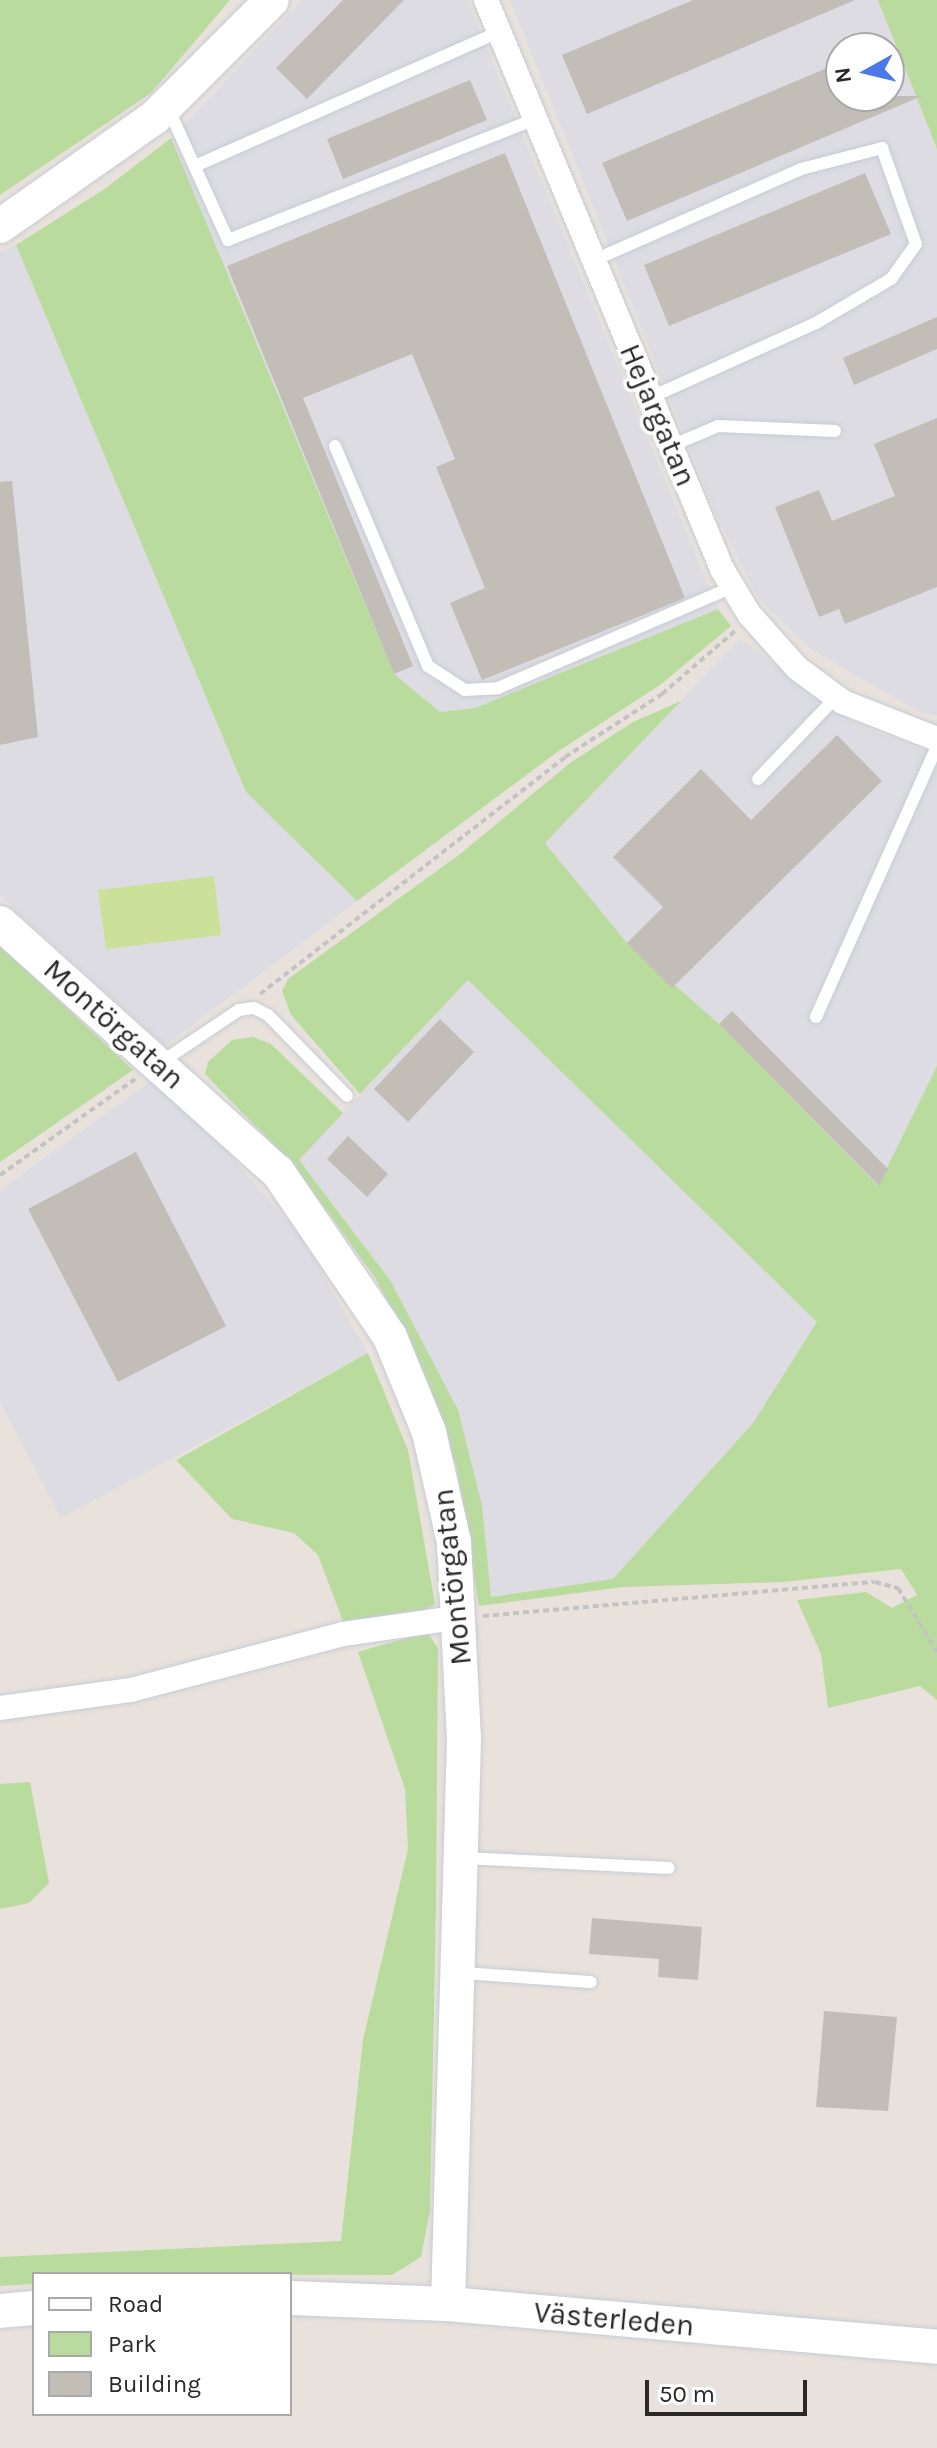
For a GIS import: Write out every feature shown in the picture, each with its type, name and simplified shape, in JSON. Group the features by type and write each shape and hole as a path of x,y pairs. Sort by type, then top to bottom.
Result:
{"street":[{"path":"0,226 83,173 167,105 272,0"},
{"name":"Hejargatan","path":"486,0 671,446 733,587 752,617 797,668 836,697 937,739"},
{"name":"Montörgatan","path":"0,923 278,1172 390,1337 417,1395 439,1466 461,1617 462,1973 448,2304"},
{"path":"0,1708 131,1690 343,1634 461,1617"},
{"name":"Västerleden","path":"292,2298 448,2304 937,2347"},
{"path":"0,2311 32,2308"}],"lane":[{"path":"195,166 499,32"},
{"path":"167,105 228,240 535,119"},
{"path":"594,260 801,169 882,148 916,244 891,279 816,323 651,397"},
{"path":"671,446 718,426 835,431"},
{"path":"335,446 428,666 465,690 498,688 733,587"},
{"path":"758,779 836,697"},
{"path":"816,1017 937,747"},
{"path":"157,1065 239,1010 268,1015 347,1096"},
{"path":"463,1857 669,1868"},
{"path":"462,1973 591,1982"}],"path":[{"path":"239,1010 565,757 662,694 752,617"},
{"path":"0,1175 157,1065"},
{"path":"461,1617 875,1582 898,1588 937,1652"}],"shaded area":[{"path":"302,0 467,0 718,609 475,708 440,712 394,674 171,138"},
{"path":"510,0 878,0 891,32 825,32 825,112 905,112 905,68 937,149 937,716 921,713 809,648 758,598 716,514"},
{"path":"16,245 246,792 357,901 165,1046 0,896 0,252"},
{"path":"740,639 858,725 937,755 937,1067 879,1186 719,1024 627,943 545,843"},
{"path":"468,980 818,1322 753,1423 613,1579 491,1597 482,1505 390,1280 299,1160"},
{"path":"151,1081 220,1144 302,1238 368,1353 61,1518 0,1402 0,1190"}],"green space":[{"path":"0,0 230,0 151,93 0,195"},
{"path":"878,0 937,0 937,149 905,68 905,32 891,32"},
{"path":"171,138 394,674 440,712 475,708 718,609 731,626 660,685 560,750 357,901 246,792 16,245 106,188"},
{"path":"681,701 545,843 627,943 719,1024 878,1186 937,1066 937,1700 920,1686 828,1708 821,1654 797,1600 866,1592 892,1608 917,1595 901,1569 783,1582 623,1587 479,1606 456,1465 418,1362 376,1279 296,1168 205,1074 208,1062 232,1040 253,1037 271,1044 343,1113 299,1160 390,1280 458,1410 482,1505 491,1597 613,1579 753,1423 817,1322 468,980 360,1094 291,1015 282,991 288,979 460,854 570,763 633,722"},
{"path":"214,876 221,935 106,949 98,890"},
{"path":"0,945 133,1070 0,1162"},
{"path":"368,1353 408,1450 435,1604 422,1613 344,1624 318,1555 294,1533 232,1519 176,1460"},
{"path":"427,1632 438,1648 430,2211 421,2257 392,2275 32,2272 32,2284 0,2286 0,2257 341,2241 363,2040 408,1849 405,1789 358,1652"},
{"path":"30,1782 49,1883 29,1903 0,1909 0,1784"}],"building":[{"path":"343,0 404,0 307,99 276,68"},
{"path":"693,0 855,0 587,114 562,55"},
{"path":"825,69 825,112 884,112 627,221 602,163"},
{"path":"470,80 487,120 343,179 327,139"},
{"path":"905,96 922,96 905,103"},
{"path":"505,153 685,598 482,680 450,603 485,588 436,467 455,459 412,354 303,398 413,666 394,674 227,266"},
{"path":"865,173 891,234 669,326 644,265"},
{"path":"937,317 937,349 854,385 843,358"},
{"path":"937,418 937,587 845,624 839,609 819,617 775,507 819,490 832,521 895,496 874,444"},
{"path":"12,481 38,737 0,745 0,482"},
{"path":"837,735 882,781 672,988 627,943 663,907 613,857 701,769 751,820"},
{"path":"732,1011 888,1169 879,1186 719,1024"},
{"path":"440,1019 474,1052 408,1122 374,1089"},
{"path":"348,1136 388,1174 367,1197 327,1159"},
{"path":"136,1152 226,1326 118,1382 28,1209"},
{"path":"592,1918 702,1927 698,1980 658,1977 659,1959 589,1954"},
{"path":"824,2011 897,2017 888,2111 816,2107"}]}
